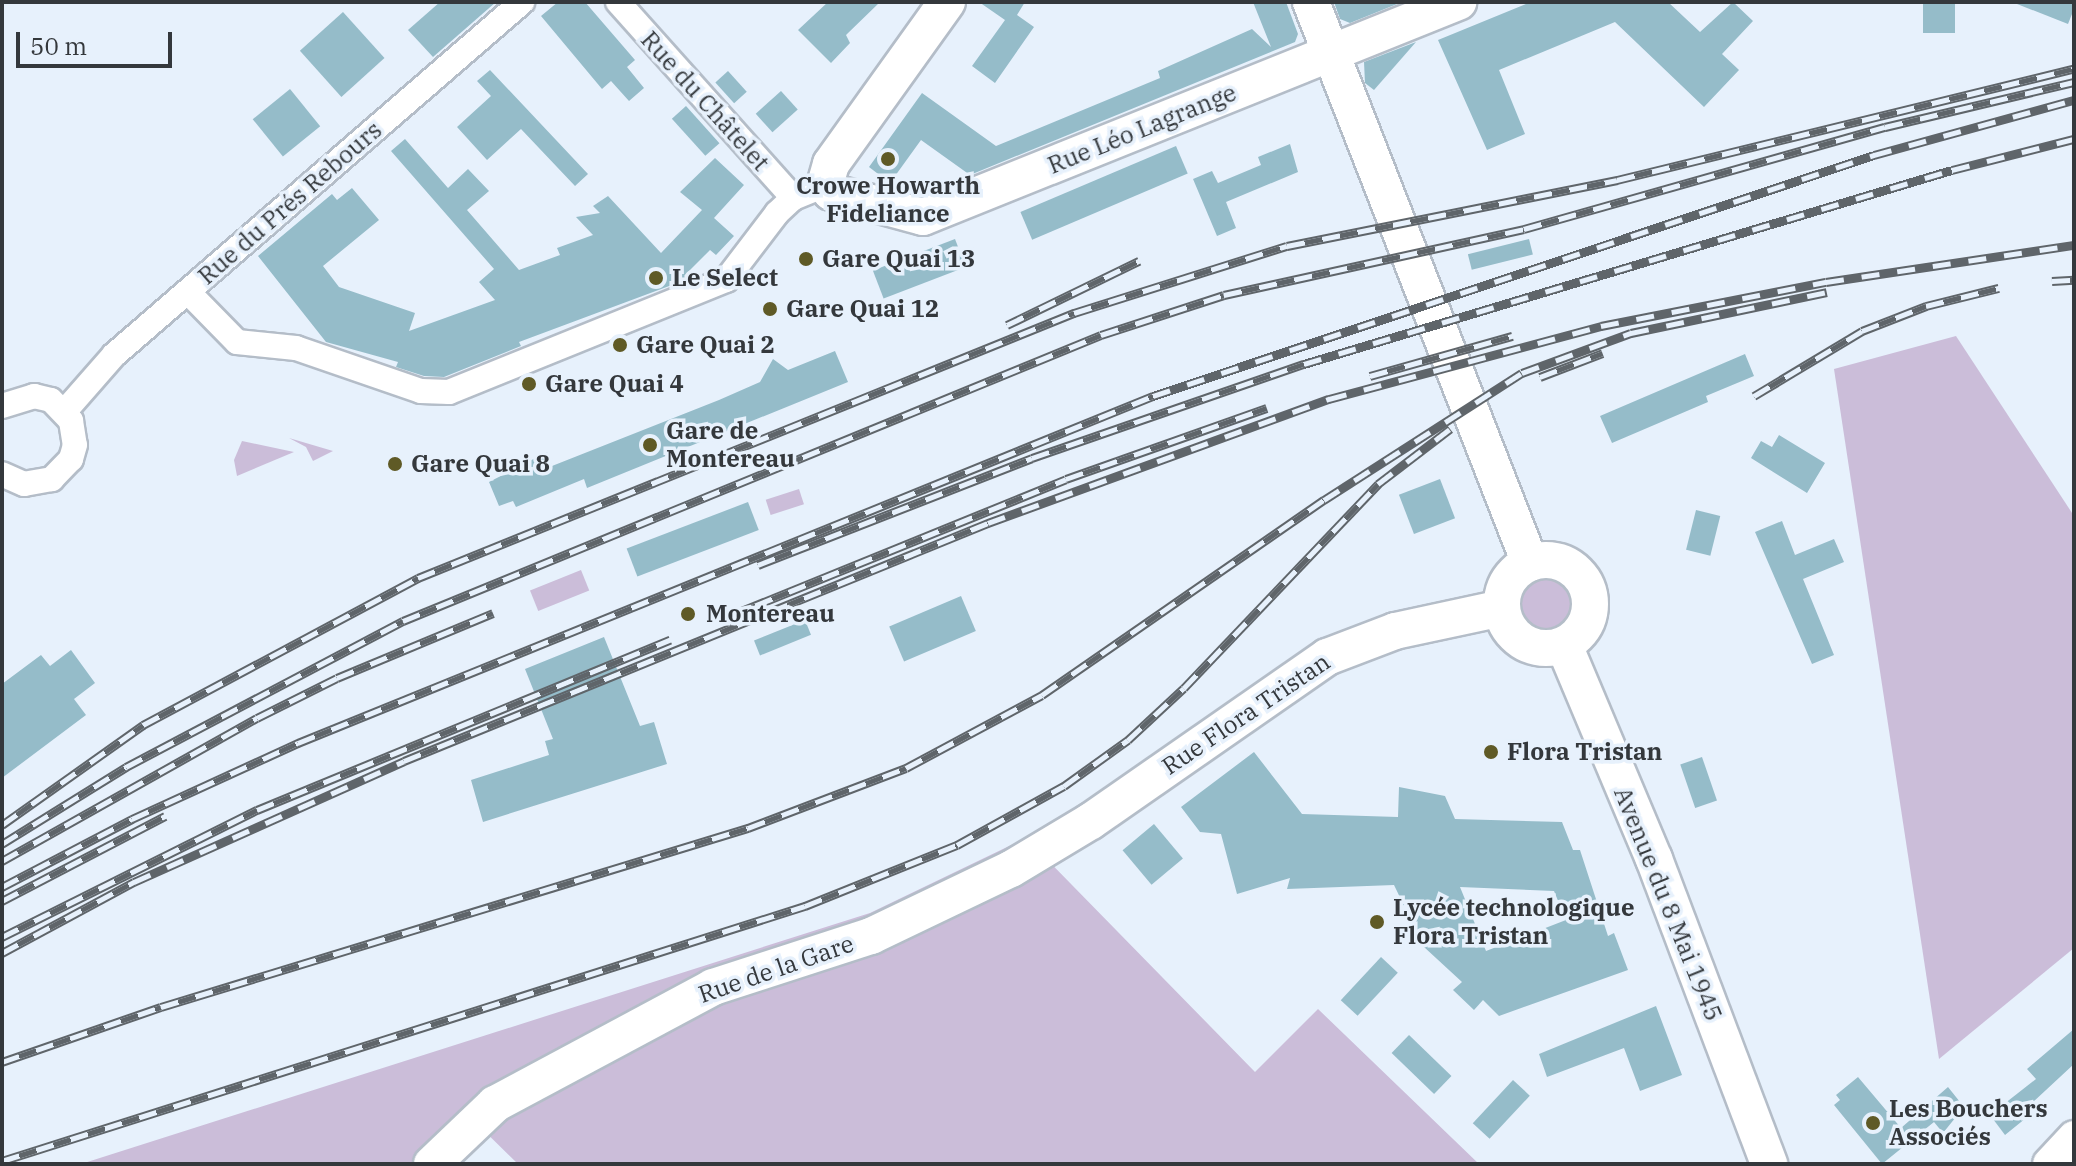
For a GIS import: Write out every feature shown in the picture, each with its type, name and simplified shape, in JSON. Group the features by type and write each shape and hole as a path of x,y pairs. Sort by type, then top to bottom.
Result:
{"main road":[{"path":"809,192 947,2"},
{"path":"1311,2 1530,563"},
{"name":"Rue Léo Lagrange","path":"809,192 923,217 1458,2"},
{"path":"1560,562 1584,580 1590,595 1586,624 1564,645 1537,648 1524,642 1505,621 1502,608 1509,581 1530,563 1560,562"},
{"name":"Rue Flora Tristan","path":"1011,869 1091,821 1327,657 1395,631 1502,608"},
{"name":"Avenue du 8 Mai 1945","path":"1564,645 1654,859 1769,1164"},
{"name":"Rue de la Gare","path":"432,1164 495,1104 713,987 871,936 1011,869"}],"street":[{"name":"Rue du Prés Rebours","path":"65,411 114,355 522,2"},
{"name":"Rue du Châtelet","path":"618,2 809,192"},
{"path":"188,292 237,342 296,348 421,391 449,392 726,280 809,192"},
{"path":"2,406 34,396 65,411 75,445 63,470 38,484 5,479"},
{"path":"2049,1164 2074,1137"}],"shaded area":[{"path":"1956,336 2074,516 2074,948 1939,1059 1834,369"},
{"path":"289,438 333,451 313,461 306,447"},
{"path":"242,441 294,452 237,476 234,460"},
{"path":"799,489 804,504 771,515 766,500"},
{"path":"581,570 589,590 538,611 530,591"},
{"path":"1545,574 1556,576 1565,583 1572,592 1572,614 1565,623 1556,630 1545,632 1534,630 1525,623 1518,614 1516,603 1518,592 1525,583 1534,576"},
{"path":"1026,838 1255,1072 1318,1009 1479,1164 518,1164 463,1110 418,1164 81,1164 870,913"}],"building":[{"path":"440,2 496,2 433,57 408,30"},
{"path":"558,2 585,2 635,60 627,67 644,88 629,101 611,81 602,89 541,16"},
{"path":"828,2 880,2 846,35 850,43 831,63 798,30"},
{"path":"979,2 1025,2 1017,15 1034,27 995,83 972,66 1005,20"},
{"path":"1253,2 1286,2 1298,34 1295,42 970,175 921,140 890,183 869,167 922,93 996,146 1160,78 1158,71 1252,29 1271,47"},
{"path":"1334,2 1402,2 1350,23 1340,19"},
{"path":"1531,2 1668,2 1700,32 1733,2 1753,21 1722,54 1739,70 1704,107 1615,22 1499,70 1525,134 1487,150 1438,40"},
{"path":"1923,2 1955,2 1955,33 1923,33"},
{"path":"2012,2 2074,2 2074,9 2068,24"},
{"path":"343,12 384,58 341,97 300,51"},
{"path":"1416,42 1374,90 1365,83 1364,62"},
{"path":"490,70 588,174 575,186 521,129 487,160 457,127 491,96 477,81"},
{"path":"728,71 747,92 734,103 715,82"},
{"path":"290,89 320,126 283,157 253,119"},
{"path":"781,91 798,110 772,132 756,114"},
{"path":"686,106 719,143 705,156 672,119"},
{"path":"405,139 448,188 468,169 489,191 467,210 519,270 560,255 557,248 593,235 576,217 600,213 593,206 608,196 661,253 702,210 680,192 715,158 744,185 714,218 734,236 716,255 710,250 684,276 688,279 519,342 521,346 444,377 424,376 396,367 398,362 326,342 258,256 332,194 337,200 352,188 379,220 323,266 339,287 415,313 409,331 495,300 479,282 494,269 391,151"},
{"path":"1290,144 1298,172 1226,202 1236,228 1217,236 1193,179 1212,171 1218,183 1261,165 1258,157"},
{"path":"1176,146 1188,174 1032,240 1020,212"},
{"path":"955,239 966,267 884,299 873,271"},
{"path":"1529,239 1533,255 1472,270 1468,254"},
{"path":"835,351 848,382 587,488 584,479 516,507 513,501 499,506 489,482 547,452 552,466 760,382 773,359 788,370"},
{"path":"1745,354 1754,376 1706,396 1708,402 1612,443 1600,416"},
{"path":"1779,435 1825,463 1807,493 1751,458 1761,441 1772,447"},
{"path":"1440,479 1455,518 1414,534 1399,495"},
{"path":"748,502 759,530 637,577 627,549"},
{"path":"1696,510 1720,516 1710,556 1686,550"},
{"path":"1782,521 1795,555 1834,539 1844,562 1803,579 1834,655 1812,664 1755,532"},
{"path":"961,596 976,631 904,661 889,626"},
{"path":"805,620 811,635 760,655 754,641"},
{"path":"604,637 640,726 654,722 667,764 483,822 471,780 549,755 545,741 553,739 525,669"},
{"path":"71,650 95,683 74,699 86,715 2,778 2,684 41,655 50,666"},
{"path":"1254,752 1302,814 1398,817 1399,787 1445,796 1455,819 1562,822 1573,850 1580,850 1608,936 1614,933 1628,970 1499,1016 1483,1000 1474,1010 1453,990 1462,982 1424,947 1394,885 1287,889 1290,878 1237,894 1221,834 1200,832 1181,807","holes":["1460,887 1554,891 1566,920 1486,951"]},
{"path":"1702,757 1717,800 1695,808 1680,764"},
{"path":"1154,824 1183,858 1152,885 1123,850"},
{"path":"1381,957 1398,973 1358,1016 1341,1000"},
{"path":"1656,1006 1682,1075 1640,1091 1624,1048 1547,1077 1539,1054"},
{"path":"2074,1029 2074,1064 2032,1103 2037,1109 2005,1135 1990,1115 2036,1079 2027,1069"},
{"path":"1409,1035 1451,1076 1434,1094 1392,1053"},
{"name":"Les Bouchers Associés","path":"1858,1077 1901,1128 1948,1087 1964,1107 1943,1133 1934,1122 1882,1164 1834,1105 1840,1100 1836,1095"},
{"path":"1513,1080 1530,1096 1490,1139 1473,1123"}],"railway":[{"path":"2,825 143,725 418,578 1074,313 1287,246 1617,180 2074,69"},
{"path":"2,844 126,767 403,621 1101,335 1224,295 1524,229 1885,127 2074,82"},
{"path":"2,887 132,819 298,743 1153,396 1874,155 2074,100"},
{"path":"758,565 1032,458 1304,364 1952,170 2074,139"},
{"path":"2,953 134,882 404,761 988,523 1329,399 1601,326 1826,282 2074,245"},
{"path":"1007,325 1139,261"},
{"path":"2052,281 2074,280"},
{"path":"1754,396 1862,331 1926,306 1999,288"},
{"path":"2,1062 161,1007 748,828 906,768 1042,695 1324,500 1522,373 1631,333 1827,292"},
{"path":"1370,376 1512,336"},
{"path":"1540,377 1603,353"},
{"path":"722,619 1066,479 1267,408"},
{"path":"2,1161 805,906 957,845 1064,786 1128,740 1184,688 1378,484 1450,429"},
{"path":"2,861 257,718 337,678 493,613"},
{"path":"2,937 257,810 670,640"},
{"path":"2,901 165,816"}],"place":[{"name":"Crowe Howarth Fideliance","path":"888,159"},
{"name":"Gare Quai 13","path":"806,259"},
{"name":"Le Select","path":"656,278"},
{"name":"Gare Quai 12","path":"770,309"},
{"name":"Gare Quai 2","path":"620,345"},
{"name":"Gare Quai 4","path":"529,384"},
{"name":"Gare de Montereau","path":"650,445"},
{"name":"Gare Quai 8","path":"395,464"},
{"name":"Montereau","path":"688,614"},
{"name":"Flora Tristan","path":"1491,752"},
{"name":"Lycée technologique Flora Tristan","path":"1377,922"},
{"name":"Les Bouchers Associés","path":"1873,1123"}]}
